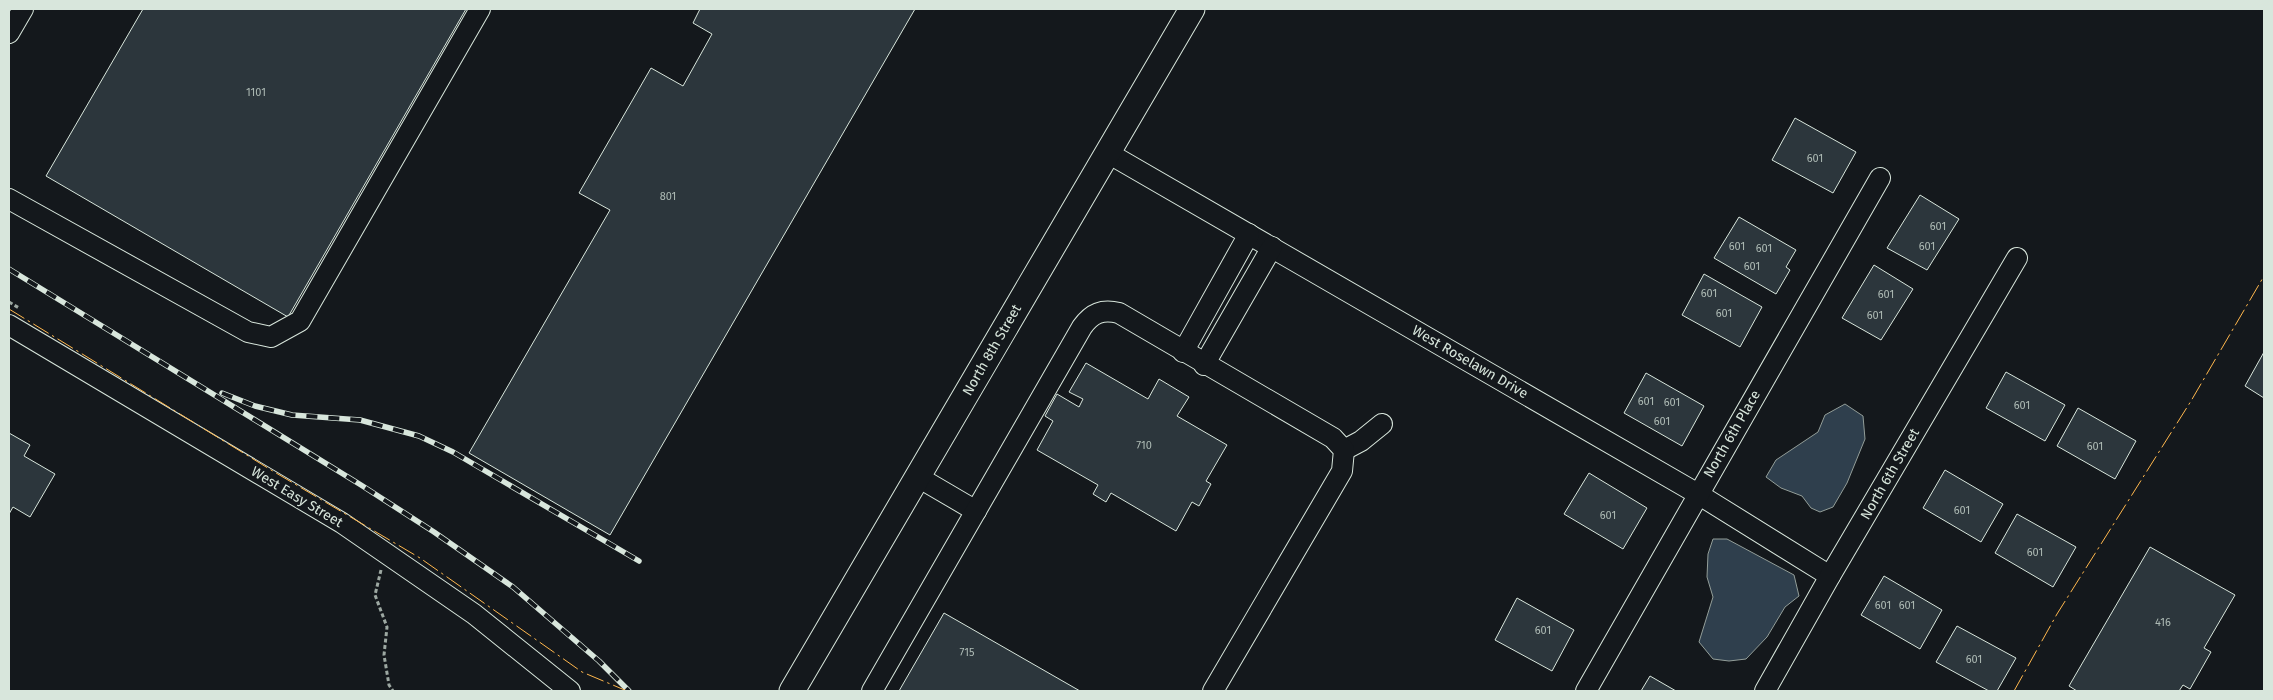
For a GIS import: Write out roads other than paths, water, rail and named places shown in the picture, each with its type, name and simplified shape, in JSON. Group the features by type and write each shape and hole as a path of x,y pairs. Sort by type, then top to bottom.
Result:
{"main road":[{"name":"North 8th Street","path":"792,691 1192,9"}],"street":[{"path":"9,33 23,9"},
{"path":"9,199 248,332 271,337 300,321 480,9"},
{"name":"West Roselawn Drive","path":"1108,154 1698,494 1830,576"},
{"name":"North 6th Place","path":"1586,691 1880,178"},
{"path":"1183,352 1249,234"},
{"path":"1204,365 1272,247"},
{"name":"North 6th Street","path":"1765,691 1830,576 2017,258"},
{"path":"872,691 1088,319 1102,311 1119,314 1204,365 1333,438 1344,450 1342,471 1213,691"},
{"name":"West Easy Street","path":"9,325 342,523 474,614 570,691"},
{"path":"1344,450 1361,441 1382,424"},
{"path":"918,477 976,511"}],"water":[{"path":"1845,404 1863,416 1865,439 1847,483 1833,507 1820,512 1811,508 1802,496 1781,488 1766,477 1776,460 1818,432 1825,415"},
{"path":"1713,539 1727,539 1794,575 1799,596 1785,607 1767,637 1746,659 1729,661 1713,659 1699,642 1713,597 1707,577 1708,554"}],"railway":[{"path":"9,269 361,485 434,532 513,587 599,661 629,691"},
{"path":"222,393 255,406 292,415 360,420 419,436 453,452 639,561"}]}
